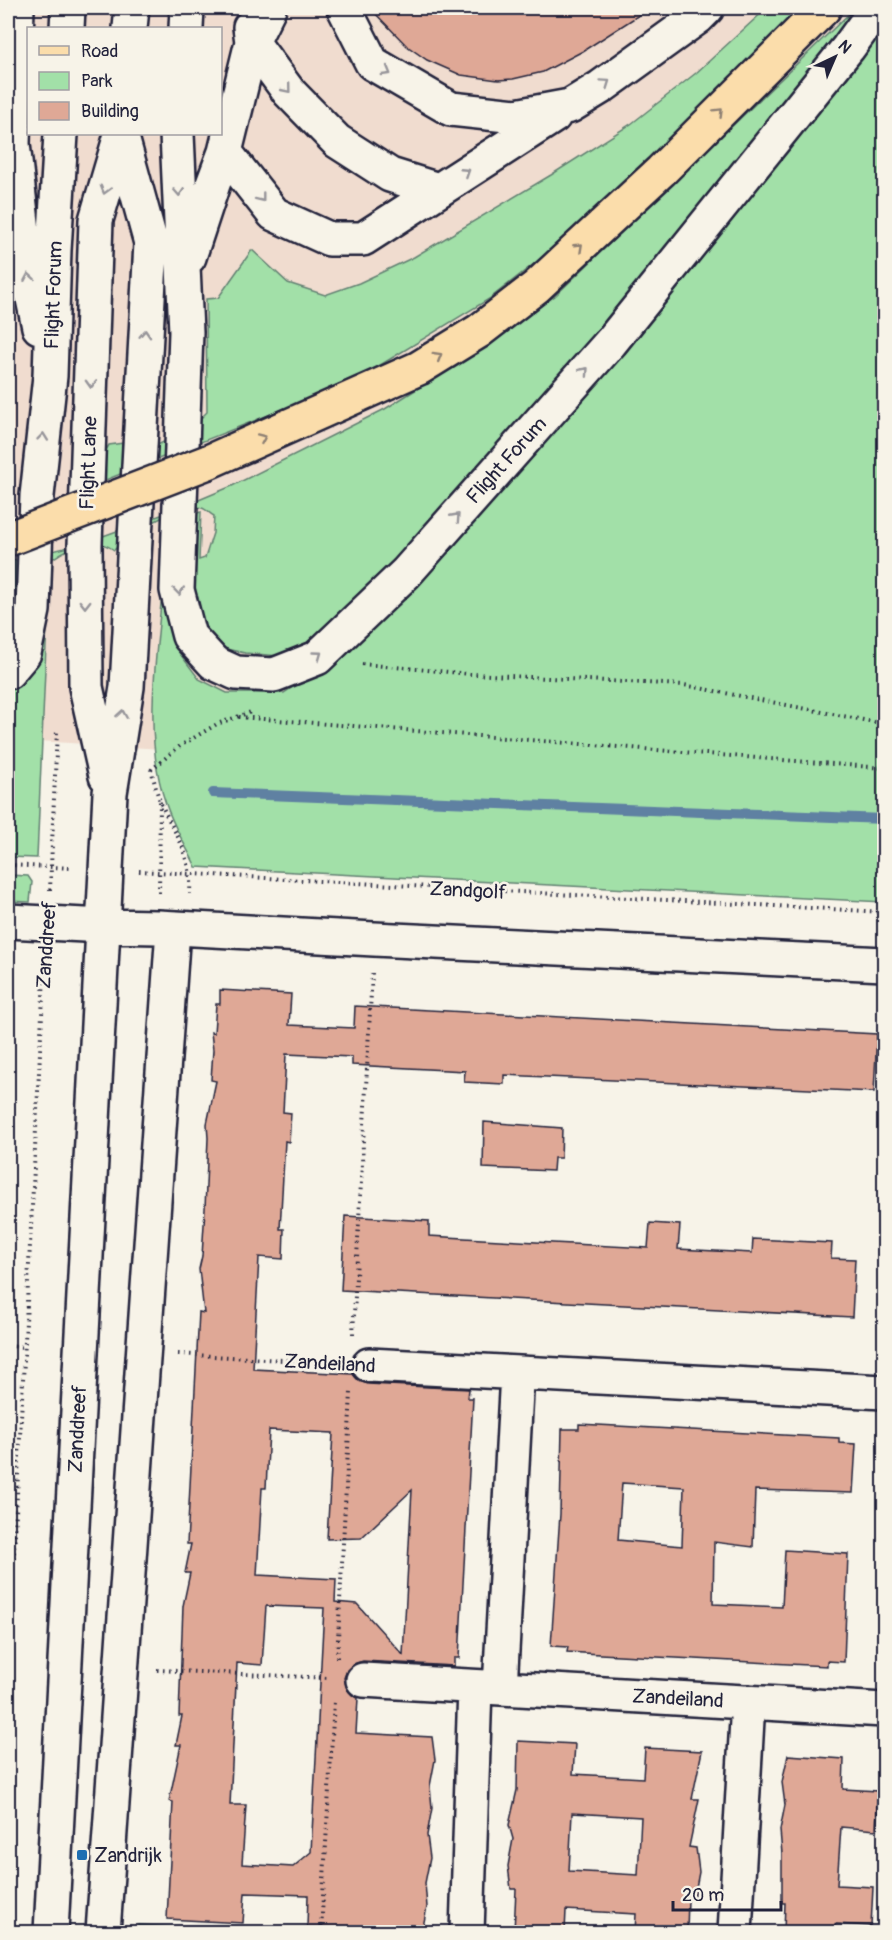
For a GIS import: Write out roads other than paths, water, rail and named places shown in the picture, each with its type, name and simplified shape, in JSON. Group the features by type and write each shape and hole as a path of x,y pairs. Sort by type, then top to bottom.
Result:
{"main road":[{"path":"8,539 208,462 419,368 479,331 536,287 653,178 820,10"}],"street":[{"path":"16,8 13,144 28,274 50,376"},
{"path":"67,27 69,8"},
{"path":"130,27 132,8"},
{"path":"186,27 187,8"},
{"path":"246,8 252,42 289,92 337,141 390,175 438,190"},
{"path":"183,276 225,152 252,42 269,8"},
{"path":"344,8 372,63 451,109 516,116 570,106"},
{"path":"225,152 274,214 329,239 363,239 601,87 707,8"},
{"name":"Flight Forum","path":"177,135 186,332 177,590 189,636 214,663 236,673 274,675 317,658 406,573 611,342 848,48 877,8"},
{"name":"Flight Forum","path":"8,672 24,653 33,610 37,496 50,376 61,135"},
{"name":"Flight Lane","path":"110,793 86,687 85,545 96,220 122,135"},
{"name":"Flight Lane","path":"104,926 110,793 127,687 151,243 122,135"},
{"path":"8,921 885,964"},
{"name":"Zanddreef","path":"51,1932 104,926"},
{"path":"103,1932 173,928"},
{"name":"Zandeiland","path":"360,1364 885,1392"},
{"path":"467,1932 517,1373"},
{"name":"Zandeiland","path":"350,1679 885,1710"},
{"name":"Zandeiland","path":"735,1932 748,1702"}],"waterway":[{"path":"213,793 884,819"}],"place":[{"name":"Zandrijk","path":"82,1855"}]}
